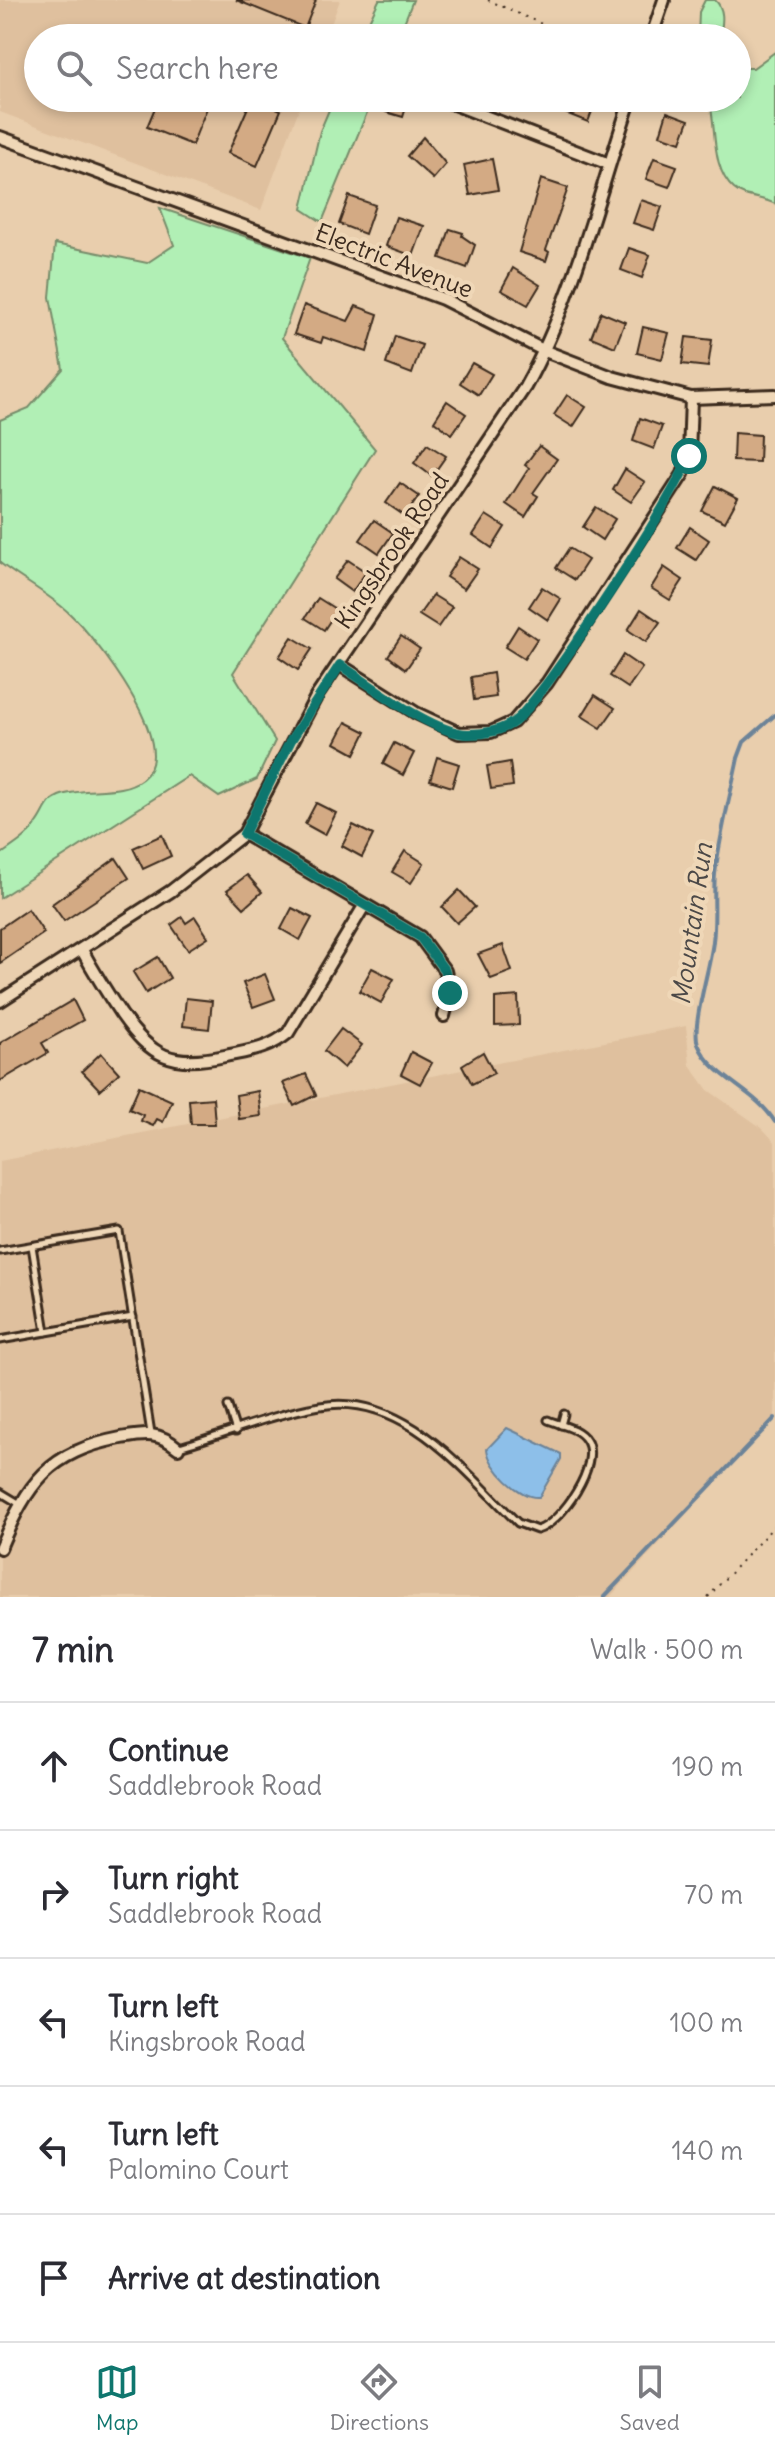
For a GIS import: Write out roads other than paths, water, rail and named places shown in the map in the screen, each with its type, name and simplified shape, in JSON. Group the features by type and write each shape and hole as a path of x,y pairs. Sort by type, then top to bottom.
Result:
{"street":[{"path":"656,24 664,0"},
{"path":"474,112 609,164"},
{"name":"Kingsbrook Road","path":"0,1001 171,891 244,834 291,740 525,387 545,351 563,310 626,112"},
{"name":"Electric Avenue","path":"0,137 443,299 545,351 612,377 691,398 775,395"},
{"path":"340,665 416,713 459,733 491,732 513,722 547,683 683,474 689,456 691,398"},
{"path":"244,834 364,906 399,923 434,951 445,971 450,993 444,1016"},
{"path":"82,950 145,1045 165,1057 200,1061 274,1045 288,1033 364,906"},
{"path":"0,1548 20,1504 41,1474 63,1457 97,1443 151,1433 178,1448"}],"lane":[{"path":"0,1251 119,1231 151,1433"},
{"path":"32,1246 46,1332"},
{"path":"0,1340 133,1317"},
{"path":"178,1448 319,1406 343,1404 376,1411 413,1427 518,1523 537,1530 558,1517 586,1474 592,1459 586,1438 548,1420"},
{"path":"228,1406 236,1431"},
{"path":"561,1425 564,1414"},
{"path":"0,1492 20,1504"}],"water":[{"path":"507,1428 561,1454 539,1497 515,1488 499,1473 489,1457 487,1449"}],"waterway":[{"name":"Mountain Run","path":"775,715 744,742 738,758 717,859 713,941 697,1024 698,1044 705,1056 767,1111 775,1122"},
{"name":"Mountain Run","path":"604,1597 775,1418"}]}
